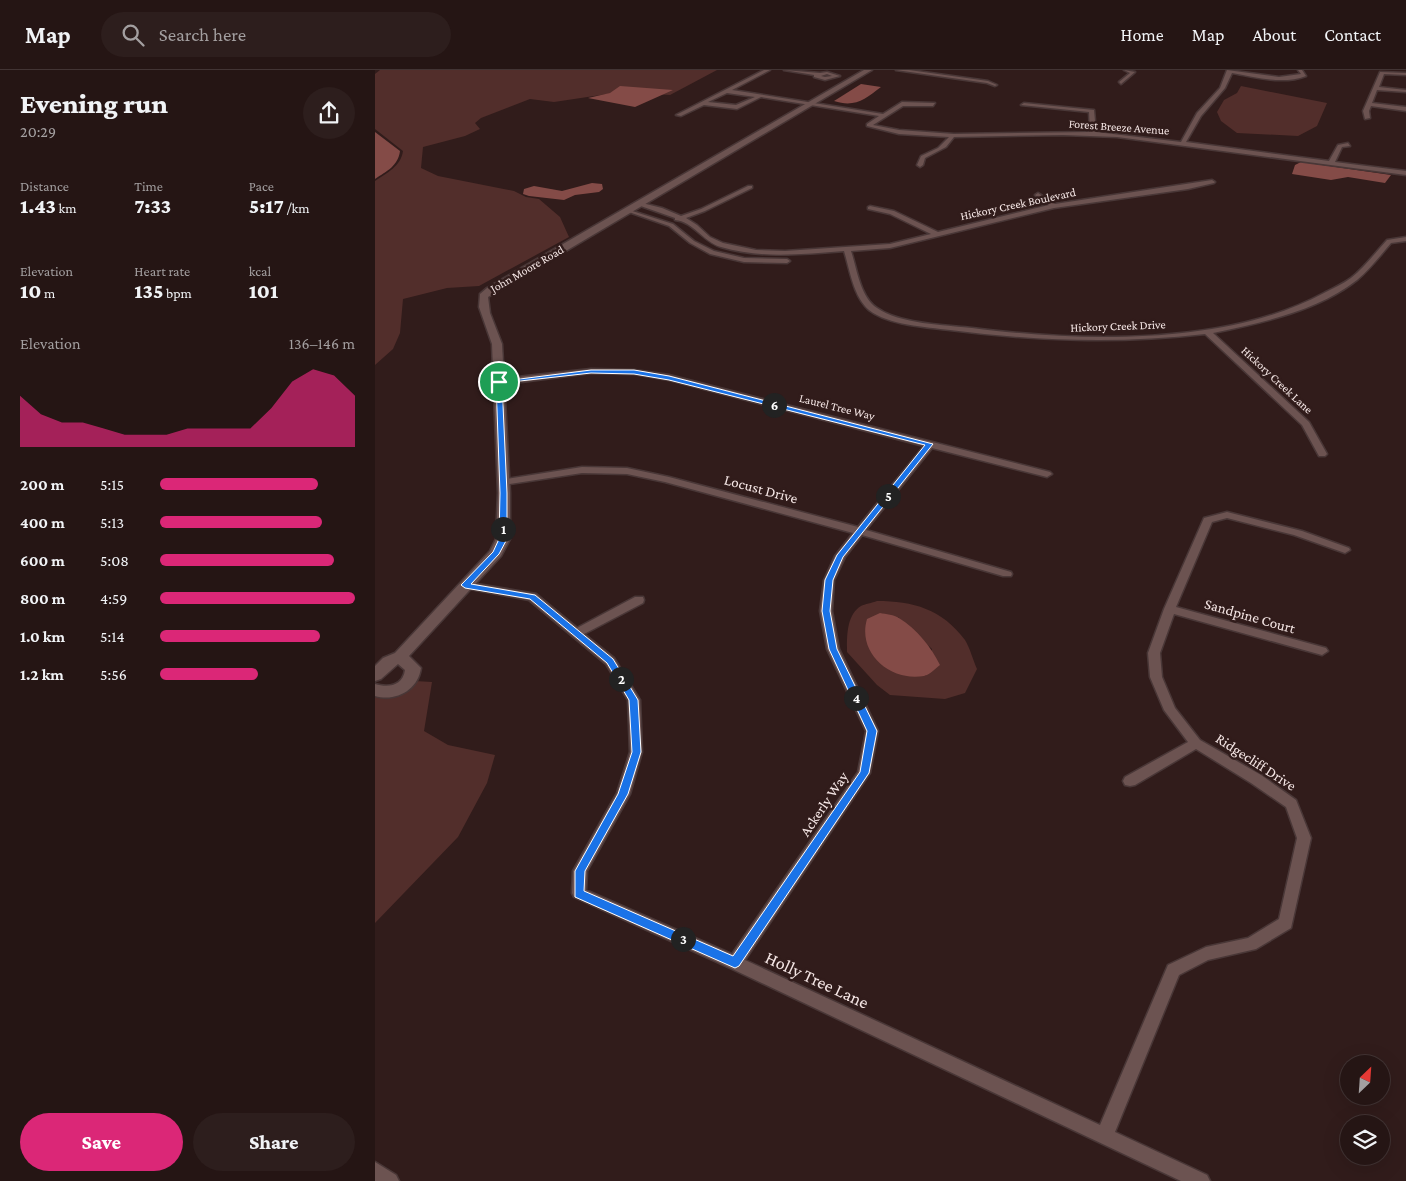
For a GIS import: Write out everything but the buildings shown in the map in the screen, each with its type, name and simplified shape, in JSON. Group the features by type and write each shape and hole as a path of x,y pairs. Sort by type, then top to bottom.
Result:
{"street":[{"path":"679,116 768,70"},
{"path":"786,70 818,74"},
{"name":"John Moore Road","path":"375,675 389,662 400,657 496,553 502,544 503,482 496,339 482,304 483,296 490,290 869,70"},
{"path":"898,70 989,82 995,85"},
{"path":"1121,83 1133,72 1126,70"},
{"path":"1183,142 1201,113 1221,92 1229,79 1230,70 1289,79 1301,78 1304,75 1300,70"},
{"path":"1367,118 1366,111 1382,73 1406,74"},
{"path":"1376,88 1406,91"},
{"path":"726,92 883,115 902,104 933,104"},
{"path":"703,103 737,108 760,96"},
{"path":"1369,104 1406,109"},
{"path":"1024,105 1092,111 1093,133"},
{"name":"Forest Breeze Avenue","path":"883,115 869,126 909,133 952,136 1053,136 1093,133 1183,142 1406,174"},
{"path":"920,165 923,157 942,146 952,136"},
{"path":"1331,163 1340,146 1348,145"},
{"name":"Hickory Creek Boulevard","path":"638,204 660,209 681,218 691,223 712,240 742,250 775,254 877,251 936,234 1054,206 1212,182"},
{"path":"666,223 703,210 750,188"},
{"path":"1038,195 1054,206"},
{"path":"870,208 892,212 936,234"},
{"name":"Hickory Creek Boulevard","path":"628,210 678,229 699,247 736,258 774,261 849,252"},
{"name":"Hickory Creek Drive","path":"849,252 860,292 873,310 901,320 984,333 1067,340 1154,337 1207,332 1251,323 1285,313 1347,285 1365,269 1389,241 1406,239"},
{"name":"Hickory Creek Lane","path":"1207,332 1306,424 1322,454"},
{"name":"Laurel Tree Way","path":"499,382 591,371 634,372 669,378 1047,474"},
{"name":"Ackerly Way","path":"735,963 865,773 872,731 833,649 826,611 829,580 840,556 930,444"},
{"name":"Locust Drive","path":"503,482 581,470 627,471 666,479 859,531 1007,574"},
{"name":"Ridgecliff Drive","path":"1105,1136 1173,970 1206,954 1251,944 1286,923 1304,838 1291,804 1256,779 1196,743 1171,710 1156,677 1155,653 1170,609 1208,520 1227,516 1298,533 1345,550"},
{"name":"Holly Tree Lane","path":"465,585 532,596 610,661 634,700 636,752 623,794 580,871 579,893 735,963 1201,1181"},
{"path":"577,633 639,600"},
{"name":"Sandpine Court","path":"1170,609 1322,651"},
{"path":"376,692 385,693 401,688 412,677 413,668 400,657"},
{"path":"1130,781 1196,743"},
{"path":"375,1171 390,1181"}],"shaded area":[{"path":"380,70 717,70 670,95 621,92 554,102 530,99 481,118 475,123 480,129 465,136 423,147 421,168 438,176 514,191 526,197 539,199 560,217 569,237 479,286 447,288 403,299 400,333 393,349 375,365 375,181 396,165 403,151 375,129 375,74"},
{"path":"861,84 881,87 865,99 854,103 834,101"},
{"path":"620,86 673,90 635,107 588,98 610,93"},
{"path":"1241,86 1327,103 1317,126 1298,136 1237,133 1221,121 1217,112 1224,100 1237,93"},
{"path":"375,132 400,151 397,161 388,171 375,179"},
{"path":"1301,162 1391,175 1385,183 1348,177 1331,180 1292,174 1295,165"},
{"path":"592,183 602,184 603,189 599,192 575,195 564,200 523,194 524,189 534,186 562,191"},
{"path":"877,601 915,605 937,614 956,629 967,643 977,669 965,693 945,699 890,695 877,685 847,652 847,640 848,627 852,615 861,606","holes":["898,617 932,649 926,676 899,674"]},
{"path":"880,613 897,617 912,627 928,645 940,665 924,676 911,677 888,670 872,654 867,643 865,631 867,619"},
{"path":"415,681 432,682 424,731 448,745 495,755 487,783 458,837 375,923 375,697 392,696"}],"route":[{"path":"591,371 634,372 669,378 930,444 840,556 829,580 826,611 833,649 872,731 865,773 735,963 579,893 580,871 623,794 636,752 634,700 610,661 532,596 465,585 496,553 503,539 504,493 501,465 499,382 591,371"}]}
